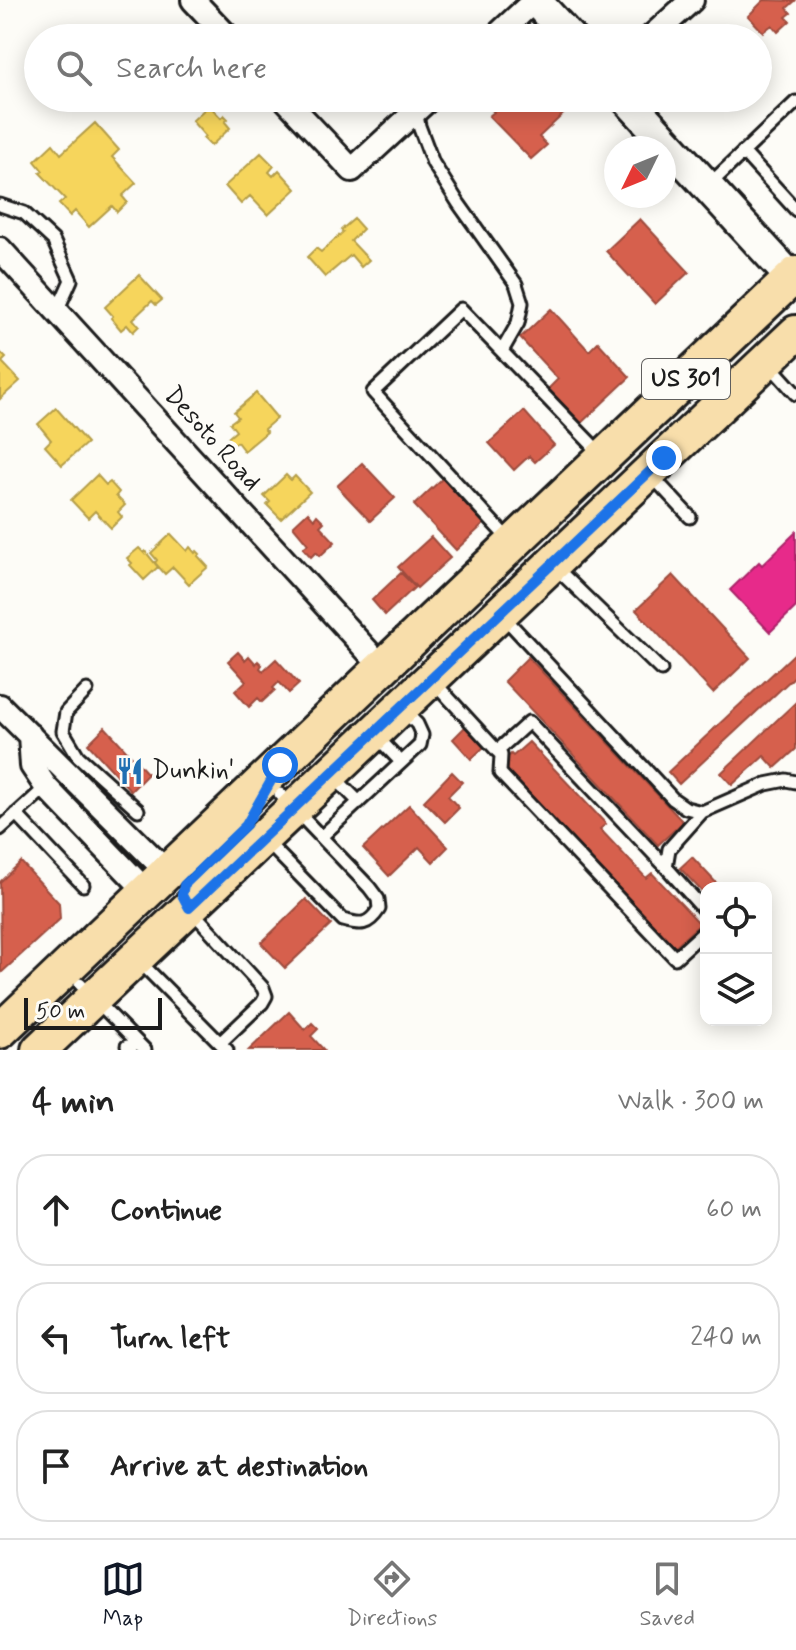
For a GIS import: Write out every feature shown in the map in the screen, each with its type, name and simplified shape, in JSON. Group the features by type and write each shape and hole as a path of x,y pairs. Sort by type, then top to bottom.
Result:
{"main road":[{"name":"US 301","path":"39,1050 87,991 136,958 263,838 285,789 383,668 795,278"},
{"name":"US 301","path":"0,1031 156,881 285,789 331,774 796,333"},
{"path":"431,679 429,657 436,646 508,579 535,542 555,504"},
{"path":"230,869 273,800 285,789"},
{"path":"189,908 182,895 184,885 285,789"},
{"path":"87,991 159,907 170,883 156,881"}],"street":[{"path":"193,0 216,24"},
{"path":"509,24 535,0 557,24"},
{"path":"665,24 692,0"},
{"path":"297,112 352,170 414,112"},
{"path":"639,112 795,278"},
{"name":"Desoto Road","path":"0,249 383,668"},
{"path":"0,706 30,735 156,881"},
{"path":"30,735 32,766 46,787 156,881"}],"lane":[{"path":"707,186 796,102"},
{"path":"422,112 419,126 433,163 516,284 522,303 518,323 502,351"},
{"path":"743,152 796,210"},
{"path":"0,205 24,213 53,240 71,280 57,311"},
{"path":"513,544 373,392 461,309 604,457"},
{"path":"767,361 796,394"},
{"path":"649,472 690,517"},
{"path":"552,564 661,670"},
{"path":"500,613 673,799 686,808 702,812"},
{"path":"431,679 501,755 500,773 675,958 700,935"},
{"path":"87,690 66,712 63,731 78,756 138,810"},
{"path":"321,837 420,745 422,735 417,724 400,707"},
{"path":"497,751 529,722 700,905"},
{"path":"373,733 401,762"},
{"path":"331,774 359,802"},
{"path":"666,867 669,849 702,812 766,784 786,780 796,782"},
{"path":"0,829 46,787"},
{"path":"263,838 343,920 358,924 372,920 379,909 378,899 321,837 285,789"},
{"path":"16,814 83,885"},
{"path":"136,958 224,1046 266,996 263,988 189,908"},
{"path":"87,991 129,1046 145,1050"}],"building: Homes":[{"path":"202,112 215,112 221,118 224,115 228,119 225,122 230,128 211,146 192,121"},
{"path":"95,123 119,150 112,157 136,183 122,196 127,202 117,212 112,206 89,227 75,211 70,216 59,204 65,199 40,173 43,171 35,161 53,144 61,154"},
{"path":"261,153 274,166 269,172 273,176 279,170 296,189 268,215 250,196 241,204 225,186"},
{"path":"354,219 363,229 351,241 369,260 361,267 351,255 325,277 307,257 316,248 321,252"},
{"path":"139,275 162,300 156,305 152,301 133,319 139,326 133,332 127,325 121,330 105,307"},
{"path":"0,352 6,358 2,362 20,381 0,399"},
{"path":"256,393 277,418 264,429 267,432 244,451 237,442 230,448 224,441 236,431 230,423 238,417 234,412"},
{"path":"56,408 87,443 62,465 45,446 51,440 38,424"},
{"path":"97,475 106,485 110,482 119,492 116,496 125,505 118,512 122,517 111,528 95,511 88,518 71,500"},
{"path":"286,475 291,480 295,476 310,492 281,519 267,505 270,502 264,496"},
{"path":"171,534 187,551 190,547 195,553 197,551 208,567 189,584 173,567 165,574 151,553"},
{"path":"139,548 158,567 144,580 127,558"}],"building: Shops":[{"path":"764,0 795,1 787,8 791,13 786,17 790,21 778,32 772,24 756,24 748,16"},
{"path":"494,112 566,112 539,137 547,145 531,159 489,116"},
{"path":"640,219 689,272 655,304 606,251"},
{"path":"551,309 589,351 598,342 630,377 579,425 547,390 558,379 520,338"},
{"path":"524,411 554,445 535,462 529,456 514,470 489,443"},
{"path":"362,463 395,498 370,521 337,486"},
{"path":"443,478 485,523 456,550 414,505"},
{"path":"308,512 314,519 317,515 324,522 320,526 335,542 320,556 316,552 311,557 303,548 308,544 293,526"},
{"path":"431,537 450,558 417,588 398,567"},
{"path":"401,573 415,587 385,615 372,600"},
{"path":"673,575 750,658 713,693 636,610"},
{"path":"238,652 245,660 249,656 256,664 258,661 263,671 276,659 299,684 289,693 279,682 262,702 258,698 249,707 235,691 246,681 228,661"},
{"path":"796,652 796,675 679,784 668,772"},
{"path":"528,657 683,822 658,845 504,681"},
{"path":"796,702 796,749 775,768 764,756 732,785 721,773"},
{"path":"105,727 148,774 131,791 88,744"},
{"path":"465,727 484,747 471,759 453,739"},
{"path":"529,742 606,824 600,829 646,878 652,873 700,924 673,948 501,764 511,754 513,756"},
{"path":"452,772 462,782 448,796 459,808 445,822 424,801"},
{"path":"409,805 448,847 433,862 419,847 389,876 363,848"},
{"path":"692,857 715,882 700,882 700,890 680,868"},
{"path":"21,862 59,903 60,919 1,973 0,882"},
{"path":"306,899 331,925 285,968 261,943"},
{"path":"289,1012 305,1030 312,1023 318,1029 311,1036 324,1050 249,1050"}],"building: Health":[{"path":"796,532 796,607 770,632 730,590"}],"place":[{"name":"Dunkin'","path":"130,771"}],"route":[{"path":"280,765 246,825 184,885 182,895 189,908 664,458"}]}
